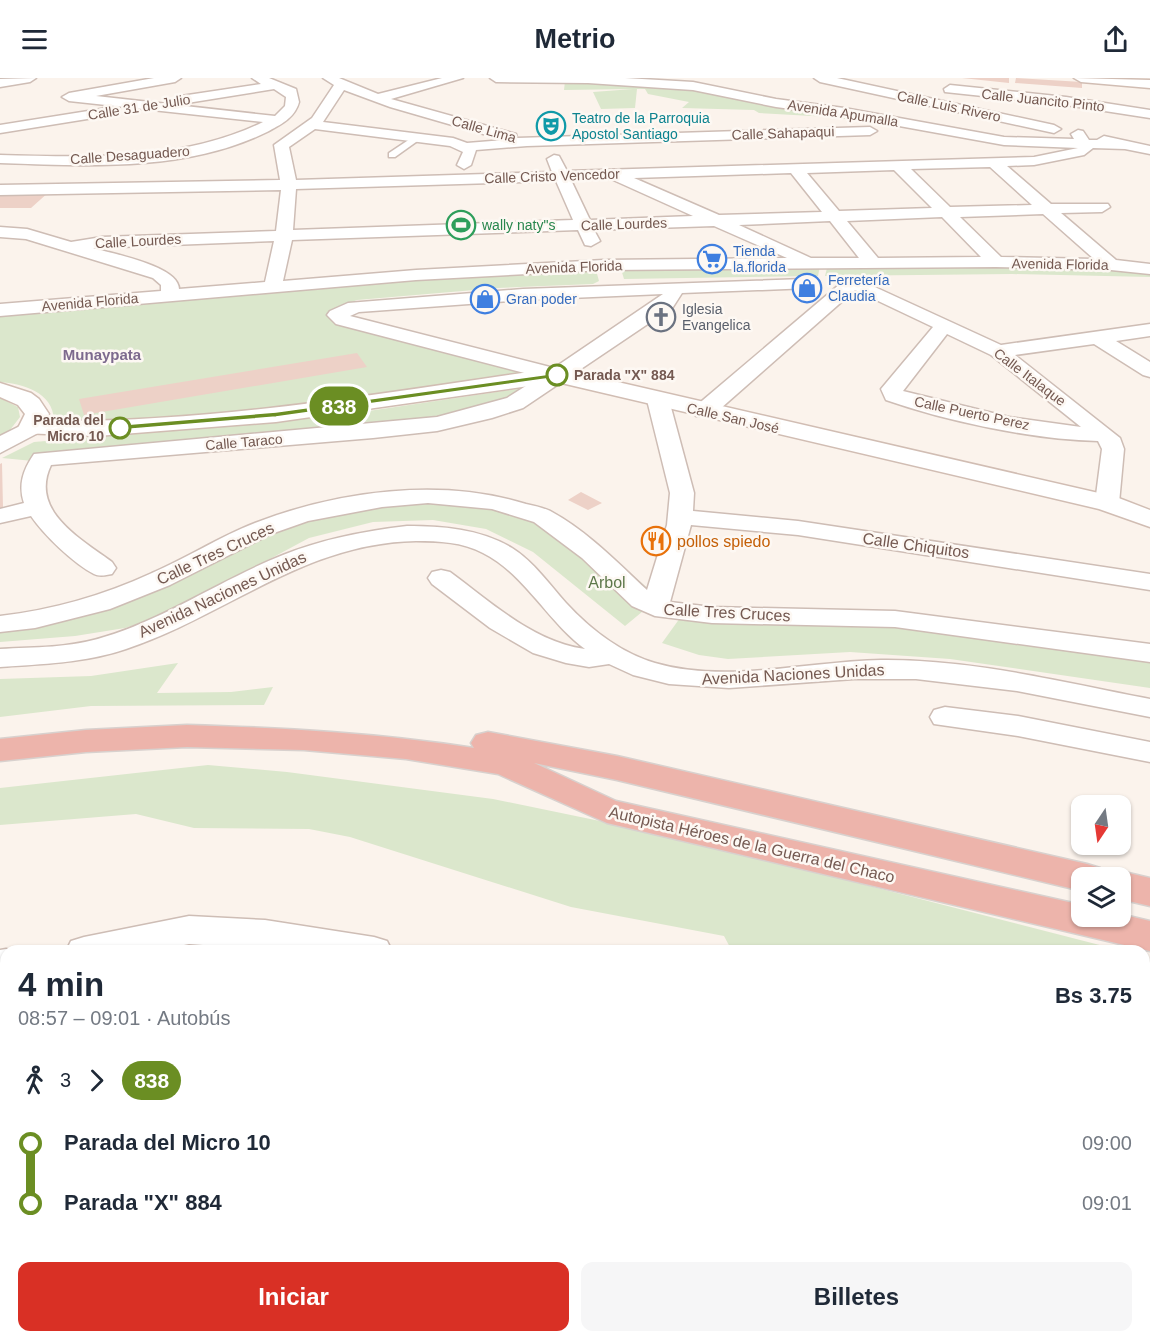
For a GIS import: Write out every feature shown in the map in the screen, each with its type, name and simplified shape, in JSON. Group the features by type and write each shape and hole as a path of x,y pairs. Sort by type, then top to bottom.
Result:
{"highway":[{"path":"0,732 93,723 196,718 305,722 410,731 513,747 617,768 1071,874"},
{"name":"Autopista Héroes de la Guerra del Chaco","path":"0,750 87,741 187,736 304,739 405,748 506,764 608,811 1150,936"},
{"path":"1131,888 1150,892"}],"street":[{"path":"1,80 30,78"},
{"path":"176,78 69,97 278,120 292,107 318,91"},
{"path":"258,78 281,81 287,88 318,91"},
{"path":"378,98 457,78"},
{"path":"496,78 568,82 588,80"},
{"name":"Avenida Apumalla","path":"563,78 688,82 776,103 844,112 1004,141 1081,139"},
{"name":"Calle Luis Rivero","path":"820,78 1081,139"},
{"path":"1081,78 1150,84"},
{"name":"Calle 31 de Julio","path":"0,129 147,106 281,81"},
{"path":"868,98 900,82 920,85"},
{"name":"Calle Juancito Pinto","path":"939,88 1066,101 1150,114"},
{"path":"273,287 284,236 289,185 281,145 315,125 324,116 318,91"},
{"name":"Calle Lima","path":"318,91 378,98 527,142 552,153 560,176 614,288"},
{"path":"1081,139 1114,127 1150,118"},
{"name":"Calle Desaguadero","path":"0,159 141,157 200,149 236,140 278,120"},
{"name":"Calle Sahapaqui","path":"315,125 419,137 466,147 527,142 824,131 957,132"},
{"path":"1081,139 1150,150"},
{"name":"Calle Cristo Vencedor","path":"13,187 118,190 994,163 1055,158 1084,151 1081,139"},
{"path":"1004,141 1055,158"},
{"path":"457,179 457,174 470,157 466,147"},
{"path":"0,168 5,170 13,187 50,160"},
{"path":"994,163 1111,265"},
{"path":"898,165 996,262"},
{"path":"795,168 873,263"},
{"path":"611,174 713,221 797,256 807,264"},
{"name":"Calle Lourdes","path":"74,246 102,242 1102,207"},
{"name":"Calle Lourdes","path":"0,232 27,234 74,246 159,274 170,283 170,295"},
{"name":"Avenida Florida","path":"0,310 273,287 604,265 996,262 1111,265 1150,269"},
{"path":"704,411 853,282"},
{"name":"Calle Italaque","path":"853,282 998,351 1104,434"},
{"name":"Avenida Florida","path":"355,307 482,295 614,288 900,282"},
{"name":"Avenida Florida","path":"1054,282 1150,283"},
{"path":"0,446 30,429 97,429 276,415 557,375 666,303 672,298 674,287"},
{"name":"Calle San José","path":"355,307 337,315 343,320 658,400 1145,513"},
{"name":"Calle Puerto Perez","path":"944,326 892,389 894,395 914,402 1070,433 1104,434"},
{"path":"998,351 1150,330"},
{"path":"1097,337 1150,371"},
{"name":"Calle Taraco","path":"35,507 32,476 42,459 437,424 515,403 557,375"},
{"path":"0,390 18,394 32,404 37,414 30,429"},
{"path":"655,608 680,517 682,493 658,400"},
{"path":"1104,434 1113,449 1107,503"},
{"name":"Calle Tres Cruces","path":"0,624 35,620 100,603 161,579 262,529 303,515 382,500 428,496 496,502 543,517 591,553 642,600 655,608 712,615 895,619 1150,653"},
{"path":"0,516 35,507 51,526 103,568"},
{"name":"Calle Chiquitos","path":"680,517 798,528 1150,582"},
{"name":"Avenida Naciones Unidas","path":"0,658 87,650 115,643 165,623 288,560 334,545 404,534 467,538 503,553 585,636 614,655 645,669 681,677 704,679 884,669 961,675 1150,708"},
{"path":"441,578 530,642 561,654 605,657 614,655"},
{"path":"945,717 1018,726 1150,752"},
{"path":"114,945 189,930 265,934 336,945"}],"lane":[{"path":"392,155 419,137"}],"green space":[{"path":"565,81 671,84 905,126 830,117 759,113 754,110 682,108 689,102 648,94 645,89 637,89 635,108 601,109 593,92 633,89 564,90"},
{"path":"948,265 1089,267 1150,273 1150,277 1012,274 825,276 827,268"},
{"path":"820,266 818,276 624,279 621,269"},
{"path":"596,270 599,281 593,284 498,288 357,300 335,308 332,313 544,376 199,416 122,422 54,420 52,410 43,396 18,385 0,382 0,312 469,274"},
{"path":"531,387 507,405 415,422 33,461 2,458 34,442 328,417"},
{"path":"0,398 18,407 20,417 10,430 0,436"},
{"name":"Arbol","path":"383,498 499,498 608,554 651,591 648,607 625,626 533,552 486,529 433,520 373,522 309,538 165,615 125,628 75,636 0,642 0,621 68,611 264,529"},
{"path":"685,611 903,624 1150,654 1150,688 950,659 850,652 728,659 699,655 662,643"},
{"path":"178,663 157,693 231,692 273,687 264,705 91,706 0,717 0,679 91,676"},
{"path":"208,765 287,772 493,799 682,838 1100,945 729,945 724,936 571,907 350,837 309,829 194,828 136,814 0,825 0,788"}],"building":[{"path":"962,78 1009,78 1009,83"},
{"path":"1016,78 1082,82 1082,88 1015,83"},
{"path":"50,191 31,208 0,208 0,192"},
{"path":"357,353 367,367 84,415 79,399"},
{"path":"2,463 3,508 0,508 0,464"},
{"path":"581,492 602,503 588,510 568,500"}],"bus line":[{"name":"838","path":"120,428 276,415 557,375"}],"place":[{"name":"Teatro de la Parroquia Apostol Santiago","path":"551,126"},
{"name":"wally naty\"s","path":"461,225"},
{"name":"Tienda la.florida","path":"712,259"},
{"name":"Ferretería Claudia","path":"807,288"},
{"name":"Gran poder","path":"485,299"},
{"name":"Iglesia Evangelica","path":"661,317"},
{"name":"Parada \"X\" 884","path":"557,375"},
{"name":"Parada del Micro 10","path":"120,428"},
{"name":"pollos spiedo","path":"656,541"}],"district":[{"name":"Munaypata","path":"102,355"}]}
